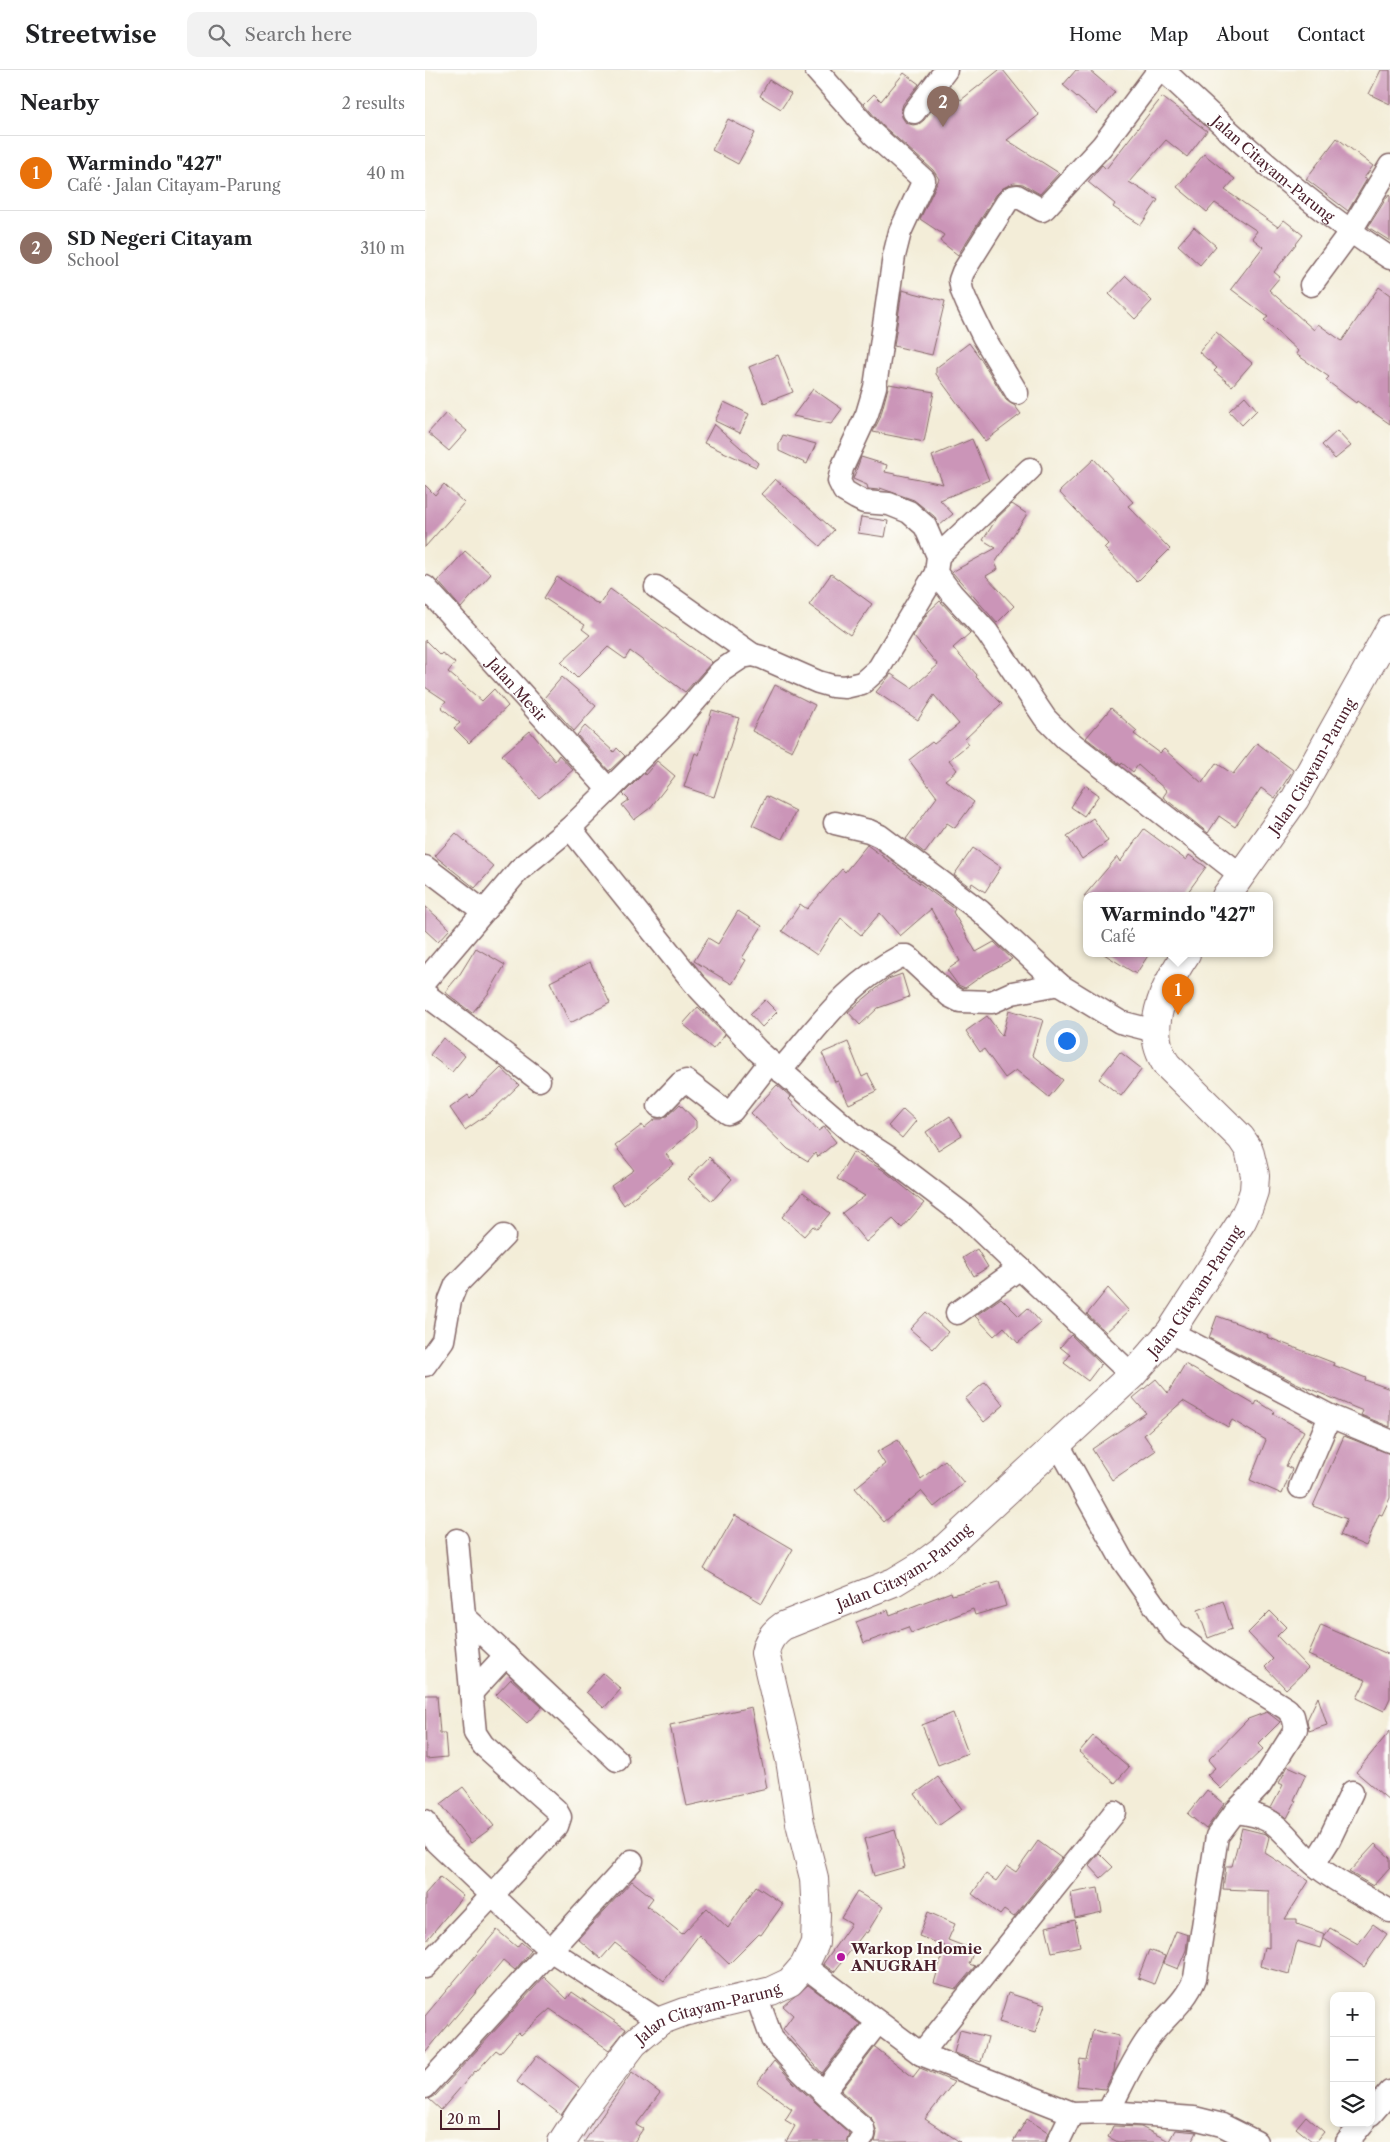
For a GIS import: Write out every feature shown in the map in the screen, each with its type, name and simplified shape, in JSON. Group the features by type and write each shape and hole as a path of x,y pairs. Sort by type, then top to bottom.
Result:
{"street":[{"path":"816,70 873,134 924,180 900,232 894,256 875,387 867,414 842,468 839,481 844,491 864,502 889,504 909,512 925,526 937,564 952,594 987,632 1045,718 1233,886"},
{"path":"914,112 946,70"},
{"path":"1017,393 983,336 967,303 960,280 963,272 1007,202 1012,197 1017,196 1037,208 1042,210 1045,208 1101,146 1159,70"},
{"name":"Jalan Citayam-Parung","path":"1163,70 1216,120 1350,232 1390,258"},
{"path":"1311,285 1350,232 1390,166"},
{"path":"656,587 753,655 818,682 833,686 845,687 862,683 871,677 883,662 937,564 1030,469"},
{"name":"Jalan Mesir","path":"425,588 609,790"},
{"name":"Jalan Citayam-Parung","path":"1233,886 1295,799 1390,630"},
{"path":"425,981 519,870 570,828 609,790 676,723 721,671 742,657 753,655"},
{"path":"835,823 869,831 880,836 980,910 1059,984 1120,1022 1155,1031"},
{"path":"570,828 694,983 775,1067 857,1137 888,1157 964,1215 1132,1375"},
{"path":"425,867 483,911"},
{"path":"659,1106 681,1083 686,1081 728,1113 732,1111 836,1004 870,974 901,956 907,956 950,996 960,1001 992,1002 1012,993 1059,984"},
{"name":"Jalan Citayam-Parung","path":"562,2142 582,2111 634,2043 660,2022 683,2012 771,1991 789,1982 804,1966 815,1943 814,1878 800,1823 790,1760 765,1653 766,1646 773,1635 783,1626 894,1582 945,1548 1132,1375 1170,1332 1242,1221 1255,1191 1255,1175 1249,1150 1241,1138 1167,1065 1160,1054 1155,1031 1166,988 1184,957"},
{"path":"425,994 539,1080"},
{"path":"425,1365 440,1347 443,1340 450,1300 456,1285 504,1236"},
{"path":"957,1313 1019,1268"},
{"path":"1170,1332 1330,1416 1390,1441"},
{"path":"1300,1488 1330,1416"},
{"path":"1059,1444 1121,1558 1174,1633 1218,1666 1287,1709 1293,1716 1296,1729 1260,1786 1235,1812 1217,1836 1195,1978 1183,2000 1148,2039 1108,2112"},
{"path":"425,1967 491,1894 557,1826 560,1817 557,1810 478,1739 475,1732 457,1540"},
{"path":"464,1616 617,1760"},
{"path":"471,1693 506,1655"},
{"path":"1314,1864 1329,1840 1352,1792"},
{"path":"921,2054 1115,1812"},
{"path":"1235,1812 1254,1813 1279,1826 1314,1864 1390,1911"},
{"path":"425,1821 430,1848 491,1894 550,1950 660,2022"},
{"path":"425,2087 632,1861"},
{"path":"804,1966 921,2054 1072,2113 1108,2112 1195,2118 1222,2125 1257,2142"},
{"path":"756,1995 772,2039 824,2092 863,2128 864,2135 859,2142"},
{"path":"824,2092 878,2022"},
{"path":"1375,2109 1390,2092"},
{"path":"1058,2142 1072,2113"},
{"path":"1347,2142 1360,2127"}],"building":[{"path":"999,70 1003,70 1039,115 1007,140 1059,173 1040,194 1023,184 1014,183 1003,188 996,195 958,255 940,241 944,235 920,219 939,179 933,170 882,125 864,104 874,94 881,101 904,73 919,84 903,104 902,117 906,123 919,124 947,90 961,100"},
{"path":"1076,70 1089,70 1115,92 1097,114 1063,85"},
{"path":"1381,70 1390,70 1390,104 1369,94"},
{"path":"769,80 791,94 781,109 760,96"},
{"path":"1162,97 1207,131 1187,157 1166,140 1129,182 1158,200 1141,225 1113,207 1115,204 1088,182 1102,165 1106,169"},
{"path":"728,119 755,133 738,164 712,150"},
{"path":"1337,138 1373,166 1364,178 1367,179 1348,211 1306,179"},
{"path":"1204,154 1235,179 1225,190 1278,227 1284,220 1303,235 1274,272 1280,277 1269,290 1314,330 1318,324 1342,341 1379,287 1390,295 1390,424 1357,401 1356,403 1326,380 1329,377 1296,354 1298,351 1264,320 1268,317 1231,289 1263,247 1252,238 1257,231 1215,203 1207,212 1177,187"},
{"path":"1390,195 1390,241 1368,227"},
{"path":"1194,227 1216,246 1200,265 1178,245"},
{"path":"1126,276 1152,301 1135,319 1109,294"},
{"path":"902,290 945,301 932,355 894,346"},
{"path":"1216,332 1252,363 1232,386 1214,371 1217,368 1199,352"},
{"path":"969,343 1006,400 1015,406 1021,414 985,441 936,374 936,368"},
{"path":"778,355 793,392 764,403 749,367"},
{"path":"889,384 934,392 924,442 873,432 880,418"},
{"path":"813,389 842,409 831,424 793,416"},
{"path":"1245,396 1257,410 1242,425 1229,411"},
{"path":"724,402 749,414 740,433 715,421"},
{"path":"446,413 467,431 449,451 428,433"},
{"path":"714,424 758,463 756,467 704,443"},
{"path":"1337,431 1351,446 1335,459 1322,445"},
{"path":"783,435 816,444 807,464 779,451 779,444"},
{"path":"972,439 989,480 940,500 953,514 939,526 934,516 914,500 880,488 879,490 868,489 867,485 853,479 861,457 887,465 885,472 943,484 932,456"},
{"path":"1094,459 1133,502 1128,506 1170,549 1137,582 1104,548 1108,544 1059,492"},
{"path":"775,479 834,530 820,546 761,494"},
{"path":"444,484 464,503 425,547 425,485 435,495"},
{"path":"1012,504 1027,514 995,563 998,569 986,576 1014,606 997,623 952,572 996,548 983,540 997,518"},
{"path":"861,517 888,521 885,537 858,533"},
{"path":"465,551 491,574 461,608 438,581"},
{"path":"831,574 872,604 850,635 809,605"},
{"path":"557,577 599,605 610,589 712,662 685,692 630,651 625,659 608,647 577,678 561,662 590,635 582,629 585,625 544,598"},
{"path":"940,601 970,633 953,648 977,675 976,677 1002,704 965,739 969,744 949,760 957,770 945,780 974,802 955,828 947,823 925,853 906,839 937,797 909,760 932,742 934,744 959,724 934,695 918,720 876,692 891,674 912,688 938,665 913,636 929,611"},
{"path":"425,640 440,655 442,653 455,663 448,672 482,701 494,689 508,706 469,743 454,728 460,723 441,707 446,701 425,687"},
{"path":"562,677 596,706 574,731 544,698"},
{"path":"775,685 815,705 792,751 752,731"},
{"path":"1111,708 1137,731 1134,734 1160,753 1164,749 1202,783 1216,763 1233,774 1257,743 1293,770 1275,798 1261,788 1235,827 1219,816 1208,833 1163,797 1167,791 1138,765 1133,772 1086,738"},
{"path":"712,710 739,718 714,797 684,787 695,753 699,755"},
{"path":"585,726 614,752 617,748 625,756 609,771 577,735"},
{"path":"530,731 555,761 559,755 573,770 539,798 502,755"},
{"path":"657,761 675,776 650,808 634,820 622,805 629,800 623,794 644,773 645,775"},
{"path":"1085,785 1099,795 1084,816 1071,807"},
{"path":"766,796 796,811 782,839 752,825"},
{"path":"1093,818 1108,841 1082,859 1067,836"},
{"path":"1144,829 1186,860 1189,855 1206,867 1188,892 1087,892 1117,857 1120,862"},
{"path":"456,833 494,867 475,888 435,856"},
{"path":"867,845 955,909 953,912 976,952 994,942 1012,959 983,975 965,988 958,985 947,970 960,961 931,909 900,936 880,913 861,935 841,918 817,955 782,931 800,904 807,909 842,869 845,872"},
{"path":"973,848 1001,867 985,892 972,883 970,887 954,875"},
{"path":"425,906 450,929 438,942 425,930"},
{"path":"738,911 762,926 742,958 746,960 732,984 694,961 708,938 718,944"},
{"path":"476,948 505,965 488,994 472,1013 445,992 460,974"},
{"path":"1109,957 1147,957 1136,974"},
{"path":"590,962 610,1003 570,1023 550,982"},
{"path":"902,974 909,997 878,1008 860,1025 848,1012 888,979"},
{"path":"765,1000 777,1012 762,1027 750,1014"},
{"path":"698,1007 725,1035 713,1049 683,1024"},
{"path":"1009,1010 1043,1020 1032,1055 1063,1080 1049,1097 1016,1070 1005,1078 984,1049 980,1052 966,1031 987,1016 1002,1036"},
{"path":"443,1038 465,1056 452,1072 430,1055"},
{"path":"848,1042 862,1077 868,1074 877,1091 849,1104 838,1081 835,1082 822,1053"},
{"path":"1120,1052 1142,1069 1121,1096 1099,1079"},
{"path":"501,1068 519,1085 491,1112 465,1130 450,1108 468,1095 470,1098"},
{"path":"777,1085 791,1097 789,1099 818,1131 824,1127 836,1142 818,1157 815,1153 808,1161 788,1149 751,1113"},
{"path":"680,1104 696,1121 696,1128 666,1154 674,1164 624,1205 611,1186 634,1170 615,1146 642,1125 644,1128 655,1119 662,1119"},
{"path":"903,1109 916,1121 902,1138 888,1126"},
{"path":"950,1116 962,1135 938,1150 926,1132"},
{"path":"853,1152 883,1170 924,1203 902,1228 893,1219 866,1242 842,1213 865,1196 837,1179"},
{"path":"709,1157 732,1179 712,1201 688,1179"},
{"path":"803,1192 830,1213 817,1229 813,1226 804,1236 782,1217"},
{"path":"977,1249 988,1267 974,1276 963,1258"},
{"path":"1108,1288 1129,1311 1106,1332 1087,1314"},
{"path":"1001,1298 1019,1316 1028,1308 1041,1323 1018,1343 1004,1327 994,1336 975,1316"},
{"path":"926,1312 948,1332 933,1349 910,1329"},
{"path":"1217,1316 1268,1335 1267,1337 1334,1363 1333,1365 1366,1378 1365,1380 1390,1389 1390,1427 1361,1415 1363,1411 1296,1383 1209,1338"},
{"path":"1071,1335 1101,1364 1088,1381 1064,1363 1070,1355 1060,1347"},
{"path":"1185,1364 1255,1405 1257,1401 1275,1412 1273,1414 1304,1431 1286,1466 1292,1469 1282,1494 1250,1480 1266,1440 1232,1420 1228,1427 1183,1401 1144,1435 1155,1451 1112,1480 1092,1449 1146,1413 1133,1398 1156,1379 1168,1393"},
{"path":"985,1382 1004,1405 984,1422 965,1399"},
{"path":"1344,1436 1390,1454 1390,1498 1382,1515 1379,1514 1366,1546 1340,1535 1347,1519 1313,1506"},
{"path":"898,1440 921,1479 945,1460 964,1483 934,1507 921,1491 884,1522 855,1488 885,1464 877,1452"},
{"path":"735,1515 793,1549 762,1603 704,1569"},
{"path":"999,1582 1006,1606 975,1615 973,1609 911,1633 908,1627 864,1643 856,1622 888,1610 890,1615 951,1592 952,1595"},
{"path":"1223,1601 1232,1629 1208,1638 1198,1610"},
{"path":"1270,1611 1286,1627 1277,1636 1308,1668 1286,1689 1265,1667 1273,1659 1248,1633"},
{"path":"1321,1625 1390,1655 1390,1698 1384,1711 1357,1698 1366,1680 1308,1655"},
{"path":"603,1673 621,1689 604,1708 586,1692"},
{"path":"511,1679 542,1707 527,1723 496,1695"},
{"path":"425,1695 437,1695 440,1733 445,1733 447,1757 426,1759"},
{"path":"1318,1697 1327,1725 1309,1731 1307,1720"},
{"path":"751,1707 767,1788 687,1806 670,1725"},
{"path":"1267,1712 1280,1722 1258,1744 1263,1749 1221,1789 1207,1775 1215,1768 1208,1760 1248,1719"},
{"path":"953,1713 968,1753 938,1765 922,1725"},
{"path":"1390,1731 1390,1801 1356,1772"},
{"path":"1093,1736 1129,1767 1115,1783 1079,1752"},
{"path":"1288,1766 1306,1774 1294,1800 1296,1801 1287,1818 1271,1808 1283,1785 1279,1783"},
{"path":"938,1777 962,1809 938,1826 915,1794"},
{"path":"463,1787 494,1826 471,1843 441,1804"},
{"path":"1207,1790 1224,1804 1206,1829 1188,1814"},
{"path":"1242,1828 1266,1834 1269,1837 1265,1853 1309,1881 1285,1919 1297,1919 1297,1924 1325,1934 1320,1948 1297,1941 1289,1974 1260,1966 1264,1947 1269,1948 1269,1891 1223,1889 1226,1866 1232,1866"},
{"path":"895,1830 905,1867 874,1876 864,1839"},
{"path":"1038,1841 1061,1858 1014,1917 1004,1910 1000,1915 972,1894 986,1874 996,1881 1007,1866 1016,1872"},
{"path":"1375,1844 1390,1858 1390,1867 1373,1886 1349,1872"},
{"path":"1099,1853 1113,1867 1101,1878 1089,1865"},
{"path":"440,1877 463,1896 425,1942 425,1894"},
{"path":"632,1881 653,1898 647,1906 682,1934 707,1908 728,1928 756,1886 783,1904 761,1935 759,1934 729,1964 699,1935 664,1981 615,1943 601,1959 578,1939"},
{"path":"1098,1888 1102,1912 1075,1918 1071,1893"},
{"path":"857,1892 883,1907 867,1933 865,1932 834,1972 823,1964 851,1924 841,1918"},
{"path":"928,1912 955,1924 948,1940 974,1950 969,1964 975,1966 956,1989 934,1983 945,1946 919,1936"},
{"path":"1075,1920 1080,1946 1052,1952 1046,1927"},
{"path":"1373,1924 1387,1934 1364,1967 1323,1938 1330,1928 1358,1944"},
{"path":"497,1930 517,1947 521,1942 531,1951 515,1970 503,1960 425,2053 425,2016"},
{"path":"1176,1931 1188,1935 1186,1950 1178,1969 1163,1963"},
{"path":"1149,1950 1165,1956 1154,1984 1138,1978"},
{"path":"544,1977 567,1999 572,1992 626,2029 609,2050 550,2009 521,2035 518,2032 500,2053 496,2050 441,2110 429,2099 435,2096"},
{"path":"808,1985 860,2024 822,2073 783,2029 793,2015 783,2006"},
{"path":"1008,1993 1045,2005 1035,2033 999,2022"},
{"path":"960,2030 988,2037 981,2062 954,2053"},
{"path":"1093,2030 1119,2036 1114,2071 1105,2089 1077,2086 1080,2059 1086,2060"},
{"path":"875,2047 913,2077 920,2068 954,2082 925,2119 960,2142 875,2142 877,2133 872,2119 841,2091"},
{"path":"537,2055 580,2088 561,2115 517,2082"},
{"path":"774,2061 793,2082 849,2133 846,2142 786,2142 795,2126 785,2120 792,2109 757,2083"},
{"path":"632,2072 660,2093 636,2125 643,2129 634,2142 584,2142"},
{"path":"1306,2116 1324,2132 1316,2142 1313,2142 1296,2128"},
{"path":"1027,2119 1048,2132 1045,2142 1013,2142"},
{"path":"1113,2126 1141,2127 1169,2141 1175,2130 1197,2132 1192,2142 1118,2142 1108,2137"}],"place":[{"name":"SD Negeri Citayam","path":"943,127"},
{"name":"Warmindo \"427\"","path":"1178,1015"},
{"name":"Warkop Indomie ANUGRAH","path":"841,1957"}]}
